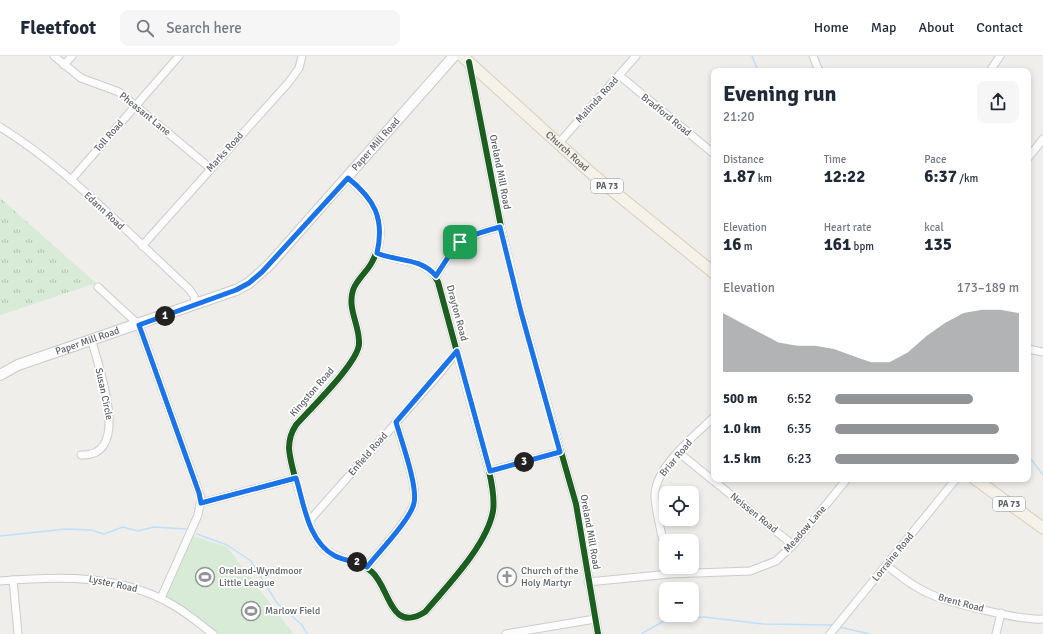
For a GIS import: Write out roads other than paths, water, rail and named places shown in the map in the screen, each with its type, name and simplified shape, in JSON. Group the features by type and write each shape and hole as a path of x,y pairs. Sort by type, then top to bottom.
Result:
{"main road":[{"name":"Church Road","path":"465,59 591,173 711,271"},
{"name":"PA 73","path":"979,482 1043,528"}],"street":[{"name":"Pheasant Lane","path":"54,56 85,80 119,92 210,168"},
{"path":"64,65 72,56"},
{"name":"Toll Road","path":"71,180 179,56"},
{"name":"Marks Road","path":"142,246 210,168 289,82 298,68 302,56"},
{"name":"Paper Mill Road","path":"0,375 18,365 139,325 236,290 256,277 348,178 454,56"},
{"name":"Malinda Road","path":"558,144 636,56"},
{"path":"813,56 817,68"},
{"path":"992,68 1000,56"},
{"name":"Oreland Mill Road","path":"465,59 500,227 521,312 576,504 598,634"},
{"name":"Bradford Road","path":"619,76 711,152"},
{"name":"Edann Road","path":"0,127 30,146 71,180 189,289 194,296 196,305"},
{"path":"1031,154 1043,140"},
{"name":"Kingston Road","path":"348,178 363,190 377,214 380,234 377,253 353,290 351,305 359,343 356,354 351,363 296,425 292,432 289,449 296,478 316,539 326,550 335,556 357,562 367,567 380,580 393,610 404,616"},
{"path":"436,276 451,252 463,239 500,227"},
{"name":"Drayton Road","path":"377,253 387,257 414,262 427,268 436,276 441,289 490,471 493,510 482,540 425,612 413,617 404,616"},
{"path":"98,287 139,325 199,493 201,503 198,515 160,598"},
{"name":"Susan Circle","path":"81,455 90,455 100,449 107,440 110,430 110,416 92,341"},
{"path":"1031,350 1043,352"},
{"name":"Enfield Road","path":"309,521 457,351"},
{"name":"Briar Road","path":"662,534 655,495 657,480 678,452 711,420"},
{"path":"367,567 408,515 414,503 414,488 396,422"},
{"path":"490,471 560,452"},
{"name":"Neissen Road","path":"678,452 711,479"},
{"path":"201,503 296,478"},
{"name":"Neissen Road","path":"715,482 793,545"},
{"name":"Meadow Lane","path":"699,570 750,571 776,561 793,545 844,482"},
{"name":"Lorraine Road","path":"831,633 954,482"},
{"name":"Brent Road","path":"886,565 929,594 1028,619 1043,618"},
{"name":"Meadow Lane","path":"588,582 659,571"},
{"name":"Lyster Road","path":"0,581 88,579 122,585 160,598 186,613 212,634"},
{"path":"13,580 18,634"},
{"path":"996,634 1001,613"},
{"path":"506,634 595,619"}],"waterway":[{"path":"752,56 757,68"},
{"path":"1031,459 1043,475"},
{"path":"0,536 66,529 91,530 104,534 123,527 138,531 153,527 186,529"},
{"path":"197,534 227,545 251,561 277,603 302,625 307,634"},
{"path":"641,634 666,620 704,617 763,624 833,625"},
{"path":"839,627 870,634"}],"place":[{"name":"Oreland-Wyndmoor Little League","path":"205,577"},
{"name":"Church of the Holy Martyr","path":"507,577"},
{"name":"Marlow Field","path":"251,611"}]}
